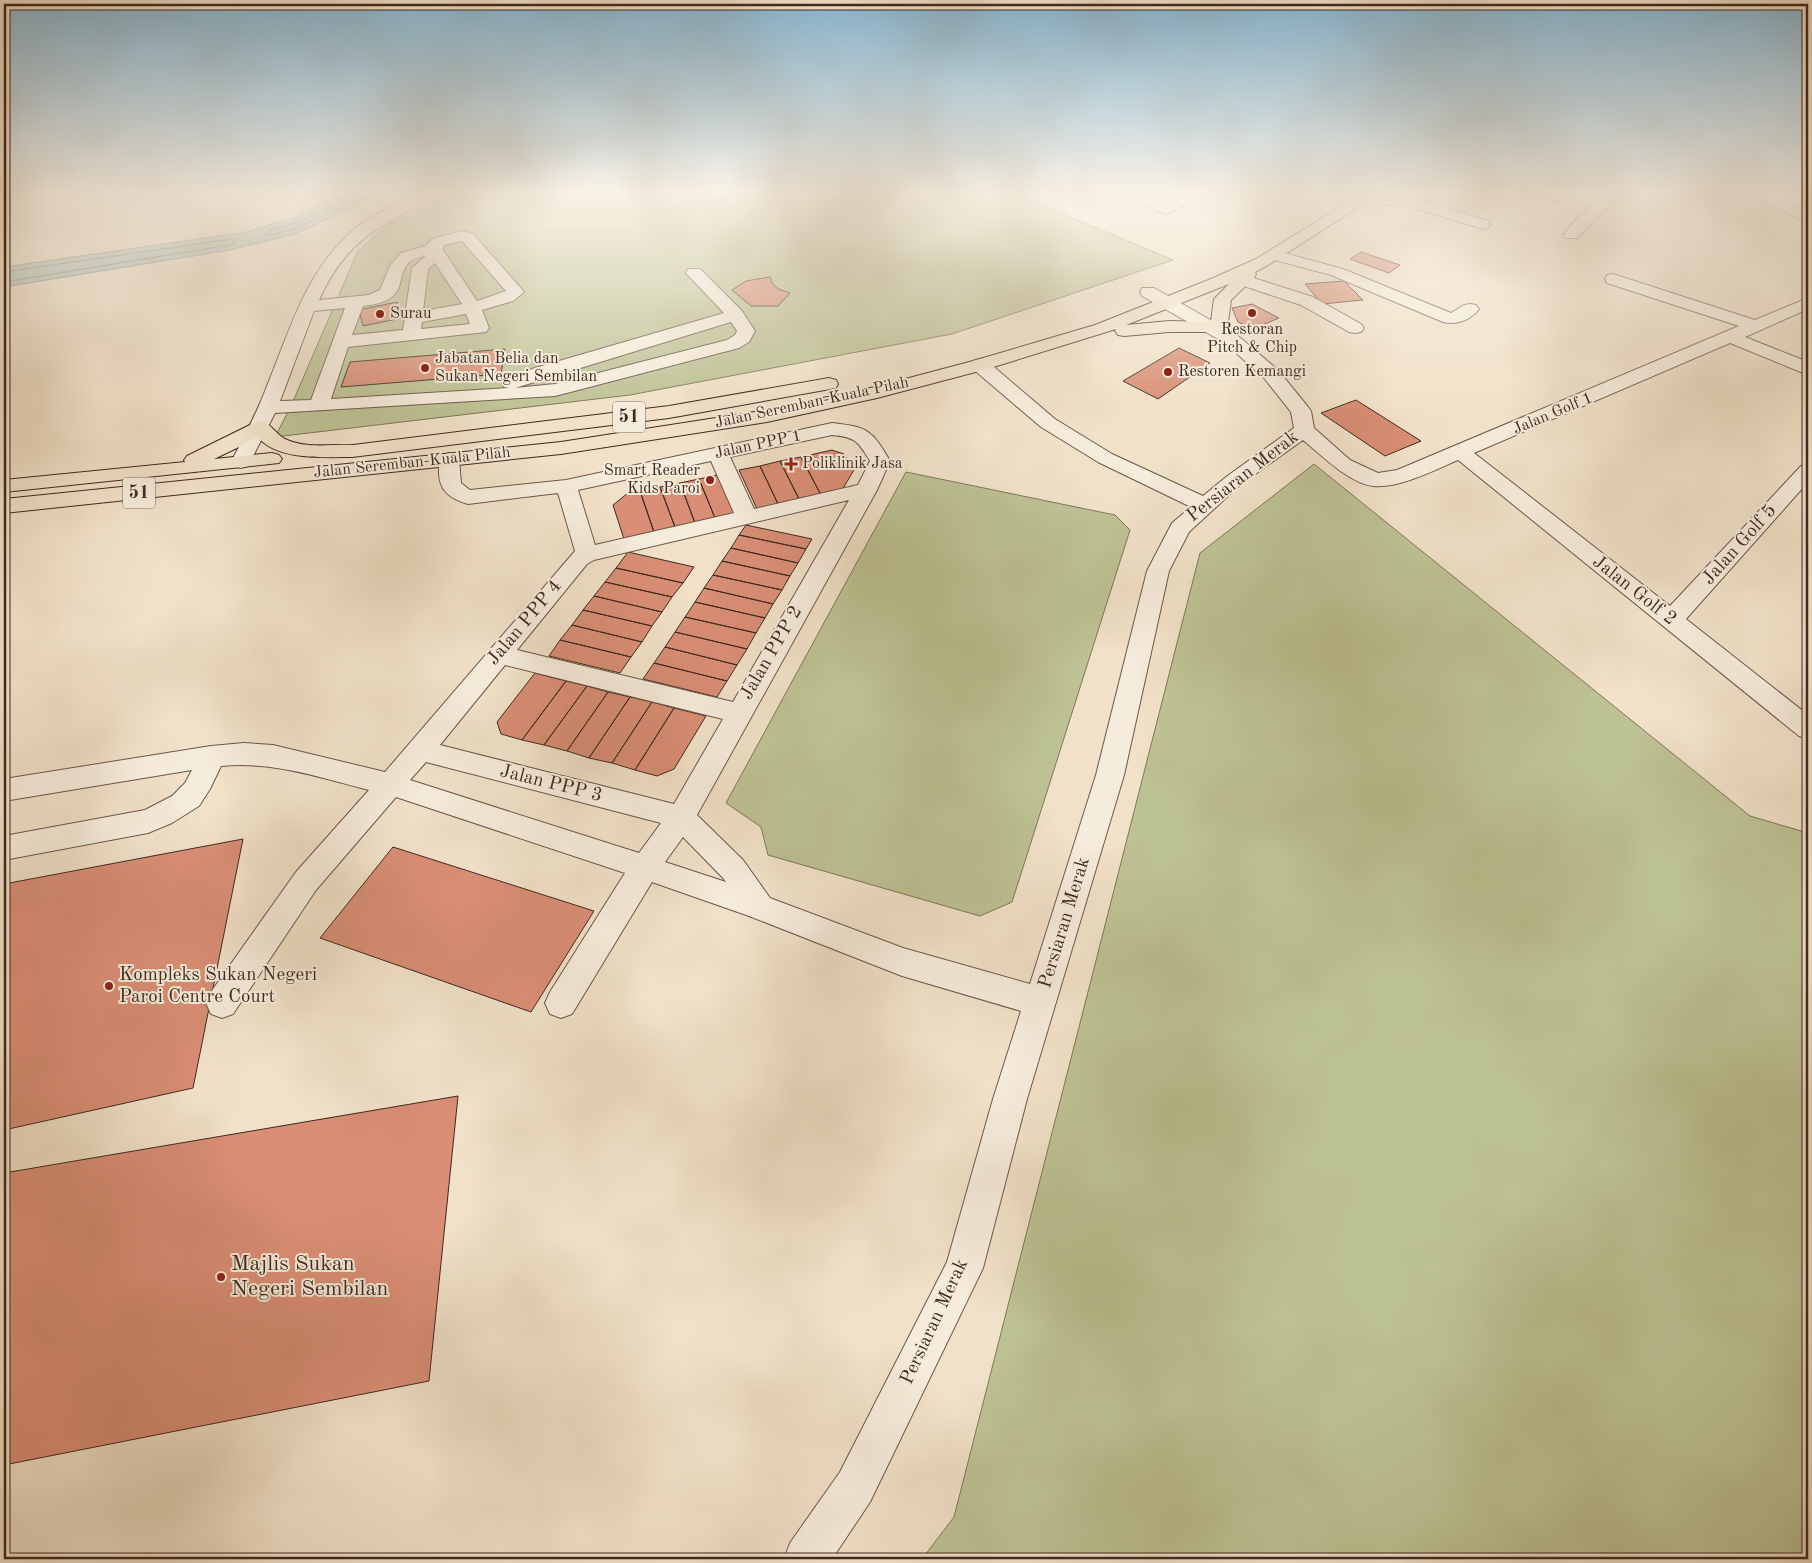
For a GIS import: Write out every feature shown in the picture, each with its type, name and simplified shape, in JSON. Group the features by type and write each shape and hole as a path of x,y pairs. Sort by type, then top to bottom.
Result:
{"highway":[{"name":"Jalan Seremban-Kuala Pilah","path":"4,506 561,448 767,416 877,392 989,363 1101,329 1166,294 1217,283 1254,265"},
{"path":"989,363 1141,327 1171,325 1223,334 1219,322 1223,299 1241,279 1259,265"},
{"path":"1132,299 1148,292"},
{"name":"Jalan Seremban-Kuala Pilah","path":"4,486 352,451 669,412 821,386 919,364 1011,340 1082,317"},
{"path":"165,470 215,451 260,426 264,434 279,445 294,448 352,451"},
{"path":"241,462 240,467 244,471 254,475 275,478"}],"street":[{"path":"241,462 268,408 306,306 330,265"},
{"path":"306,306 373,300 387,293 398,265"},
{"path":"410,336 420,268 423,265"},
{"path":"341,342 480,328 472,307 446,265"},
{"path":"413,318 472,307 510,297 516,292 492,265"},
{"path":"1303,265 1338,272 1449,318 1456,318 1470,310"},
{"path":"268,408 483,396 554,390 733,344 743,338 746,331 736,315 694,273"},
{"path":"1241,279 1300,298 1355,328"},
{"path":"1613,279 1756,326"},
{"name":"Persiaran Merak","path":"806,1559 855,1487 964,1268 1010,1099 1110,775 1158,571 1180,528 1233,481 1304,430 1301,411 1270,374 1223,334 1166,294 1148,292"},
{"path":"319,405 356,302"},
{"name":"Jalan Golf 1","path":"1304,430 1343,464 1376,480 1402,476 1461,453 1808,303"},
{"path":"483,396 542,372 736,315"},
{"path":"1730,337 1808,369"},
{"path":"989,363 1048,423 1105,458 1205,505"},
{"name":"Jalan PPP 1","path":"449,459 449,483 456,493 468,497 566,486 832,429 857,431 869,442 880,461 866,490"},
{"path":"718,453 747,518"},
{"name":"Jalan Golf 2","path":"1461,453 1808,729"},
{"name":"Jalan Golf 5","path":"1671,620 1808,470"},
{"path":"566,486 587,554 866,490"},
{"name":"Jalan PPP 2","path":"561,1003 646,867 681,817 738,713 866,490"},
{"name":"Jalan PPP 4","path":"222,1003 306,881 420,750 579,559 587,554"},
{"path":"499,655 738,713"},
{"name":"Jalan PPP 3","path":"420,750 681,817"},
{"path":"4,790 211,756 244,752 273,755 390,784 646,867 759,907 902,962 1041,1002"},
{"path":"4,848 148,821 166,814 187,802 199,787 211,756"},
{"path":"681,817 733,869 759,907"}],"green space":[{"path":"352,265 1158,265 952,334 630,395 275,437 291,406"},
{"path":"1314,464 1750,816 1808,833 1808,1559 922,1559 954,1517 1200,553"},
{"path":"906,472 1115,515 1130,530 1012,902 980,916 768,855 761,827 726,803"}],"water":[{"path":"18,265 139,265 4,287 4,267"}],"building":[{"path":"1367,265 1400,265 1389,273"},
{"path":"770,277 772,283 778,289 790,293 778,306 751,306 732,290 746,281"},
{"path":"1344,281 1363,300 1322,304 1305,284"},
{"name":"Surau","path":"397,302 402,318 363,326 359,310"},
{"name":"Restoran Pitch & Chip","path":"1252,304 1279,318 1253,329 1238,322 1232,308"},
{"name":"Restoren Kemangi","path":"1179,348 1210,363 1158,399 1123,381"},
{"name":"Jabatan Belia dan Sukan Negeri Sembilan","path":"505,349 501,374 341,387 350,362"},
{"path":"1356,400 1421,441 1385,456 1321,413"},
{"path":"832,450 844,454 854,470 842,490 821,495 801,457"},
{"path":"801,457 821,495 799,499 780,461"},
{"path":"780,461 799,499 778,504 760,466"},
{"path":"760,466 778,504 757,509 739,470"},
{"path":"718,475 735,514 715,518 699,479"},
{"path":"699,479 715,518 695,523 680,483"},
{"path":"680,483 695,523 675,527 660,487"},
{"path":"660,487 675,527 654,532 640,491"},
{"path":"640,491 654,532 624,539 613,505 628,493"},
{"path":"746,525 812,539 806,549 739,535"},
{"path":"739,535 806,549 798,563 731,548"},
{"path":"731,548 798,563 790,576 722,561"},
{"path":"628,552 694,567 683,583 616,568"},
{"path":"722,561 790,576 782,590 713,575"},
{"path":"616,568 683,583 672,597 605,582"},
{"path":"713,575 782,590 773,604 704,588"},
{"path":"605,582 672,597 662,612 594,596"},
{"path":"704,588 773,604 765,618 695,602"},
{"path":"594,596 662,612 652,626 583,610"},
{"path":"695,602 765,618 756,633 685,617"},
{"path":"583,610 652,626 642,642 572,625"},
{"path":"685,617 756,633 747,649 675,632"},
{"path":"572,625 642,642 631,657 560,640"},
{"path":"675,632 747,649 737,665 665,647"},
{"path":"560,640 631,657 620,673 549,656"},
{"path":"665,647 737,665 727,681 654,663"},
{"path":"654,663 727,681 717,697 643,679"},
{"path":"535,673 566,681 522,740 501,734 497,722"},
{"path":"566,681 587,686 544,745 522,740"},
{"path":"587,686 608,692 567,751 544,745"},
{"path":"608,692 630,697 589,758 567,751"},
{"path":"630,697 652,702 612,763 589,758"},
{"path":"652,702 674,708 635,770 612,763"},
{"path":"674,708 706,716 674,769 657,776 635,770"},
{"name":"Kompleks Sukan Negeri Paroi Centre Court","path":"243,839 193,1088 4,1130 4,884"},
{"path":"393,847 594,911 531,1012 320,938"},
{"name":"Majlis Sukan Negeri Sembilan","path":"458,1096 429,1381 4,1465 4,1173"}],"place":[{"name":"Restoran Pitch & Chip","path":"1252,313"},
{"name":"Surau","path":"380,314"},
{"name":"Jabatan Belia dan Sukan Negeri Sembilan","path":"425,368"},
{"name":"Restoren Kemangi","path":"1168,372"},
{"name":"Poliklinik Jasa","path":"791,464"},
{"name":"Smart Reader Kids Paroi","path":"710,480"},
{"name":"Kompleks Sukan Negeri Paroi Centre Court","path":"109,986"},
{"name":"Majlis Sukan Negeri Sembilan","path":"221,1277"}]}
